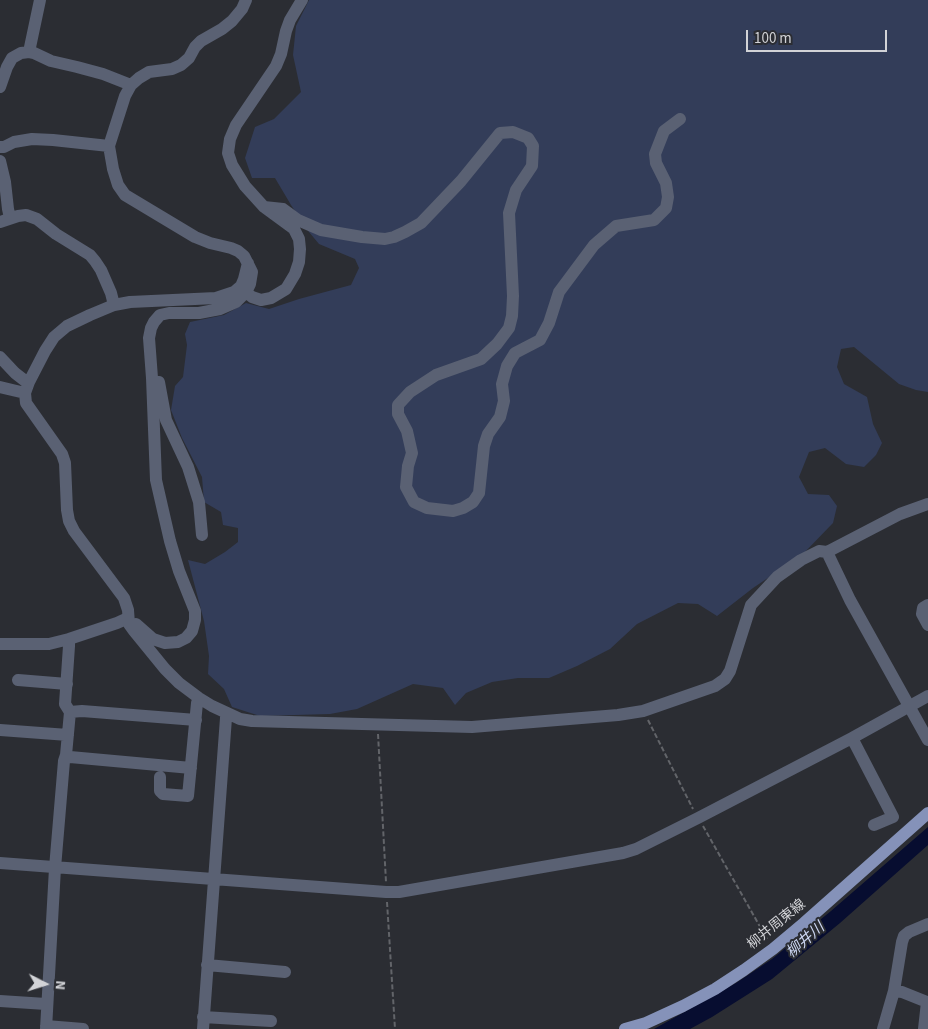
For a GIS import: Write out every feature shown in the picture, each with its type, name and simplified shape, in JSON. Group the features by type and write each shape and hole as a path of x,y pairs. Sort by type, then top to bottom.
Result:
{"main road":[{"name":"柳井周東線","path":"625,1029 648,1027 715,989 773,950 926,818"}],"street":[{"path":"28,52 40,0"},
{"path":"128,618 153,639 165,643 178,642 186,638 192,631 195,620 195,611 179,571 170,541 156,480 149,338 154,322 160,315 169,313 199,313 220,309 236,302 246,292 250,284 252,272 244,256 238,251 195,237 125,195 118,185 109,146 125,96 131,85 149,72 172,69 182,65 189,58 194,47 232,21 242,9 246,0"},
{"path":"246,292 252,297 261,300 271,298 286,289 295,274 299,262 299,239 294,229 264,207 244,186 232,165 228,152 230,139 236,125 276,66 290,20 302,0"},
{"path":"0,87 12,58 20,53 28,52 50,61 112,76 131,85"},
{"path":"264,207 283,209 298,220 321,230 370,237 394,237 421,223 461,182 500,133 513,132 528,138 533,146 532,166 516,190 509,213 513,296 509,328 498,344 481,360 436,375 410,392 398,405 398,414 407,431 412,453 408,466 406,487 414,502 427,508 454,511 464,508 473,502 479,493 484,446 488,434 500,417 504,401 502,384 508,366 515,354 540,340 549,323 558,292 594,244 616,226 654,220 666,208 668,197 666,183 656,163 655,154 664,131 680,119"},
{"path":"0,147 32,139 109,146"},
{"path":"0,161 8,209 5,220 26,215 37,219 56,234 90,255 101,270 114,305"},
{"path":"248,263 244,280 241,286 234,292 216,298 130,302 114,305 67,326 54,337 45,351 27,388 26,403 62,454 65,463 69,521 74,531 124,598 128,610 129,624 165,669 179,683 199,698 240,719 252,721 472,728 618,715 643,711 715,686 725,679 730,671 751,605 777,578 801,560 819,551 827,552 900,514 928,504"},
{"path":"149,338 153,340 156,346 160,393 166,420 188,467 199,502 202,534"},
{"path":"0,357 24,380 27,388"},
{"path":"0,387 27,388"},
{"path":"827,552 850,600 928,740"},
{"path":"928,606 923,608 922,614 928,625"},
{"path":"0,644 49,644 69,639 128,618"},
{"path":"69,639 65,704 70,712 55,868 46,1028 83,1029"},
{"path":"18,680 67,684"},
{"path":"0,863 400,892 624,853 698,818 928,696"},
{"path":"160,777 160,791 163,794 188,796 199,698"},
{"path":"70,712 82,711 196,720"},
{"path":"228,714 226,718 203,1023 271,1021"},
{"path":"0,730 68,736"},
{"path":"852,738 893,817 874,825"},
{"path":"66,755 70,757 191,768"},
{"path":"882,1029 894,991 904,936 928,924"},
{"path":"207,965 285,972"},
{"path":"894,991 902,992 928,1002 924,1029"},
{"path":"0,1001 46,1004"}],"path":[{"path":"643,711 698,818 773,950"},
{"path":"378,724 395,1029"}],"shaded area":[{"path":"309,0 928,0 928,392 899,384 854,347 841,349 837,367 844,384 867,397 873,424 882,443 876,455 864,467 846,464 825,448 809,452 799,477 808,494 829,495 837,506 833,523 802,555 753,588 717,616 698,604 678,603 637,624 610,649 577,666 549,678 518,678 492,682 466,693 455,705 443,688 413,684 357,709 330,714 260,716 232,707 224,689 208,674 209,656 204,621 188,560 205,564 225,552 238,542 238,528 223,525 221,512 204,502 202,477 182,438 171,410 175,386 183,377 187,345 185,334 190,322 224,315 246,303 269,309 351,285 359,268 355,259 319,244 291,205 275,178 252,178 245,158 255,127 274,119 301,92 293,55 296,26"}],"water":[{"name":"柳井川","path":"928,827 928,845 840,923 772,979 690,1029 654,1029 736,983 772,959"}]}
